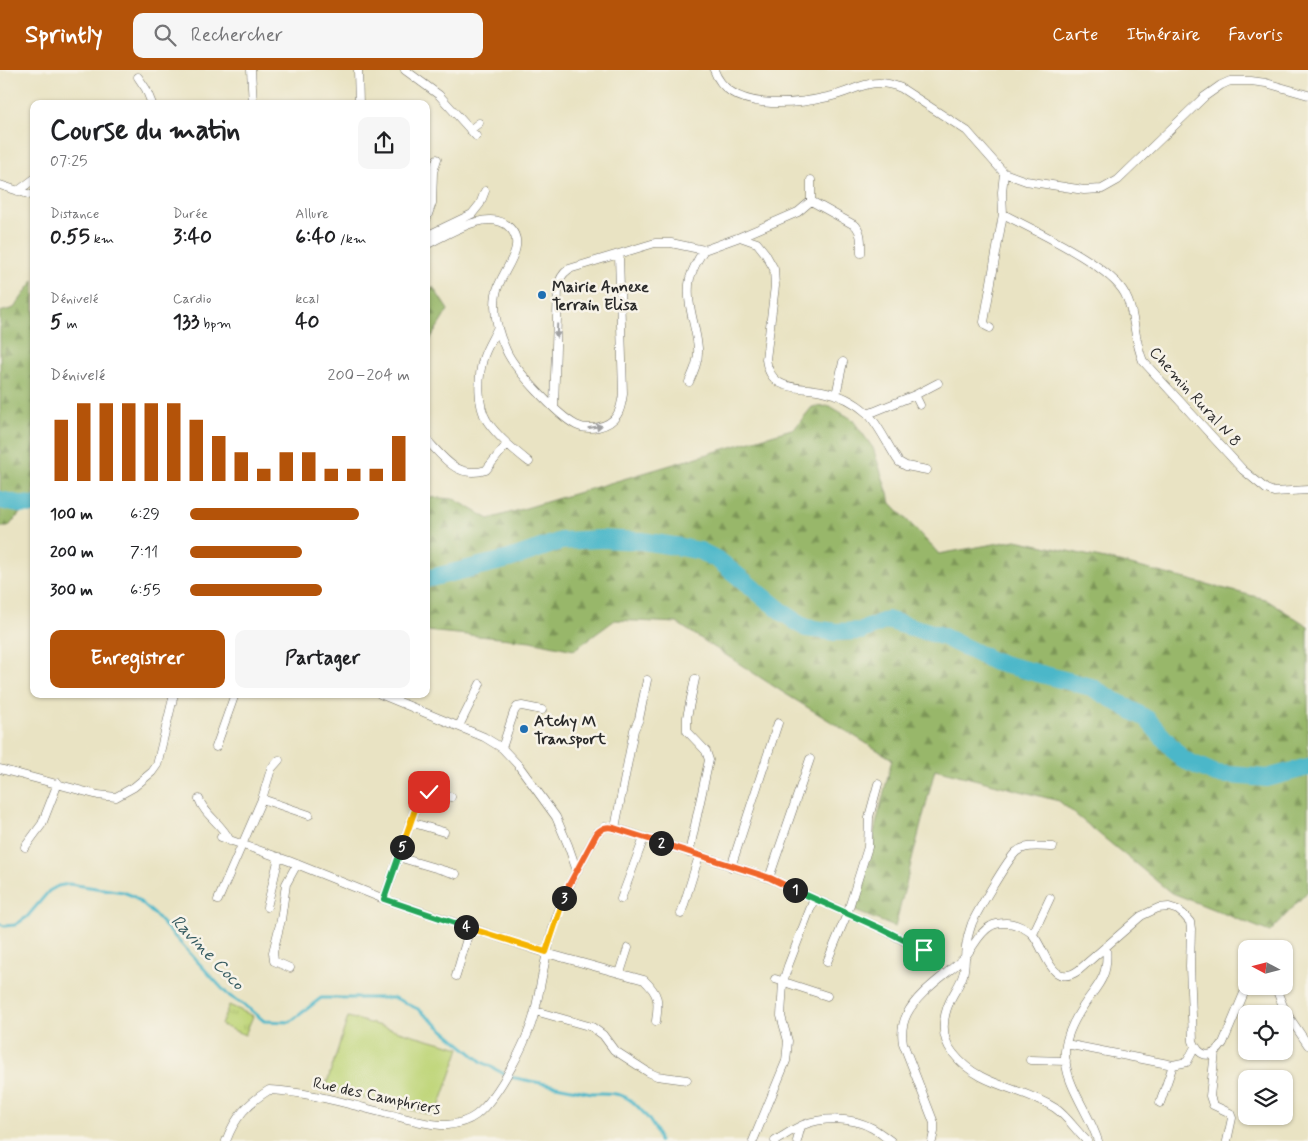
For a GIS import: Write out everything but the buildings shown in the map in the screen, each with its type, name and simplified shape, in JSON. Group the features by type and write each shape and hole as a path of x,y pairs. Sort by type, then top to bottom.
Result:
{"street":[{"path":"251,70 254,100"},
{"path":"358,70 359,100"},
{"path":"405,70 439,95 473,133 480,123"},
{"path":"714,70 719,80 732,93 748,100 762,103 824,98 862,84 874,82 894,85 902,88 967,131 1004,173 1026,181 1084,190 1102,189 1118,180 1204,97 1230,81 1266,83 1308,95"},
{"path":"138,77 146,88 150,100"},
{"path":"430,209 432,203 433,172 437,159"},
{"path":"990,328 986,326 984,317 1003,214 1002,192 1004,173"},
{"path":"811,180 812,201"},
{"path":"18,191 30,182"},
{"path":"0,185 30,195"},
{"path":"430,234 472,214 480,204 485,191"},
{"path":"554,406 558,288 561,277 569,269 655,244 680,244 704,250 798,212 812,201"},
{"path":"812,201 856,226 861,237 861,253"},
{"name":"Chemin Rural N 8","path":"1003,214 1093,263 1113,279 1124,292 1131,308 1137,347 1143,360 1244,470 1266,489 1274,492 1308,490"},
{"path":"430,243 470,223 482,220 501,222 512,229 515,235 516,251 496,292 495,306 498,328 507,353 527,379 554,406 568,419 585,428 593,428 610,422 615,418 619,411 623,394 619,255"},
{"path":"740,237 757,244 774,269 775,286 766,359 771,377 786,387 824,391 848,400 868,414 899,462 906,466 927,470"},
{"path":"690,382 696,368 698,349 690,306 690,278 695,263 704,250"},
{"path":"498,328 483,360 480,401 482,411 487,421 507,444 529,462"},
{"path":"836,395 843,362"},
{"path":"868,414 915,395 938,383"},
{"path":"915,395 920,405"},
{"path":"430,443 452,466 470,473 486,470 507,444"},
{"path":"689,853 709,760 706,752 687,731 687,717 695,679"},
{"path":"648,680 639,719 634,730 614,828 770,878 882,929 918,948 939,954"},
{"path":"459,726 480,684"},
{"path":"0,769 108,797 116,797 134,787 152,772 157,765 173,698"},
{"path":"216,748 234,698"},
{"path":"390,698 484,737 502,748 524,772 556,817 577,871"},
{"path":"502,748 517,707 522,706 542,710"},
{"path":"731,867 778,723"},
{"path":"770,878 810,759"},
{"path":"218,900 262,799 271,770 279,760"},
{"path":"25,847 42,824 58,783"},
{"path":"827,962 847,914 868,847 868,824 878,784"},
{"path":"384,899 410,822 422,793 429,792 451,797"},
{"path":"199,799 206,811 223,828 230,841"},
{"path":"262,799 309,815"},
{"path":"410,822 444,832"},
{"name":"Rue des Camphriers","path":"226,1141 233,1124 244,1109 269,1090 292,1091 411,1120 446,1125 462,1123 475,1116 486,1106 526,1040 535,1011 546,952 568,887 597,833 605,827 614,828"},
{"path":"221,837 279,857 384,899 546,952 644,980 653,988 657,998 656,1020"},
{"path":"620,899 644,838"},
{"path":"1053,847 1030,847 1016,852 972,923 966,942 962,979 949,1002 944,1024 945,1037 952,1053 964,1064 988,1081 1038,1099 1055,1108 1087,1141"},
{"path":"681,914 699,856"},
{"path":"267,907 279,857"},
{"path":"398,857 456,874"},
{"path":"290,968 274,961 273,952 281,920 286,884 297,864"},
{"path":"1033,934 1050,898"},
{"path":"752,1141 788,1056 788,1041 781,1016 779,981 788,966 814,899"},
{"path":"932,1141 934,1123 903,1043 902,1029 906,1015 912,1006 950,968 964,957 990,926 998,923 1008,923 1033,934 1052,968 1062,975 1073,974 1149,911 1169,907 1178,910 1190,922 1193,1041 1195,1047 1202,1054 1206,1055 1215,1052 1223,1043 1243,995"},
{"path":"456,976 470,928"},
{"path":"1098,1141 1096,1133 1076,1096 1066,1061 1066,1044 1085,1003 1100,984 1104,975 1107,956 1106,946"},
{"path":"620,973 628,948"},
{"path":"779,981 827,996"},
{"path":"1279,995 1285,1010 1304,1032 1308,1045"},
{"path":"535,1011 592,1027 603,1035 614,1050 648,1072 657,1076 687,1080"},
{"path":"1066,1044 1173,1065 1187,1062 1195,1047"},
{"path":"1215,1052 1210,1096 1213,1105 1230,1113 1232,1118 1227,1141"},
{"path":"1030,1060 1066,1061"},
{"path":"1160,1103 1173,1065"},
{"path":"775,1141 801,1126 818,1121 833,1120 851,1121 872,1128 891,1141"},
{"path":"797,1141 801,1126"}],"green space":[{"path":"30,286 30,502 8,527 0,527 0,312 14,308"},
{"path":"433,287 448,310 430,339 430,288"},
{"path":"830,406 852,419 873,448 891,503 939,554 1016,540 1119,562 1265,599 1308,626 1308,891 1270,932 1170,892 1059,801 935,769 895,927 855,911 892,759 784,693 677,623 615,620 574,650 531,641 430,631 430,497 454,499 489,519 795,428 812,407"},
{"path":"229,1005 253,1016 245,1035 221,1025"},
{"path":"348,1017 460,1048 436,1116 325,1089"}],"waterway":[{"path":"0,500 30,505"},
{"path":"430,578 509,559 561,541 601,539 642,541 700,551 718,560 785,614 806,628 836,632 861,631 887,620 942,636 995,662 1091,687 1147,719 1182,759 1216,774 1267,778 1308,767"},
{"name":"Ravine Coco","path":"0,924 4,926 15,925 27,917 49,891 58,886 69,884 123,892 133,896 154,914 228,995 250,1009 264,1021 290,1022 321,998 395,998 418,1009 482,1062 510,1077 592,1093 613,1093 626,1098 638,1107 650,1121 659,1141"}],"place":[{"name":"Mairie Annexe Terrain Elisa","path":"542,295"},
{"name":"Atchy M Transport","path":"524,729"}],"route":[{"path":"429,792 422,793 419,798 384,899 546,952 568,887 597,833 602,828 607,827 770,878 924,950"}]}
